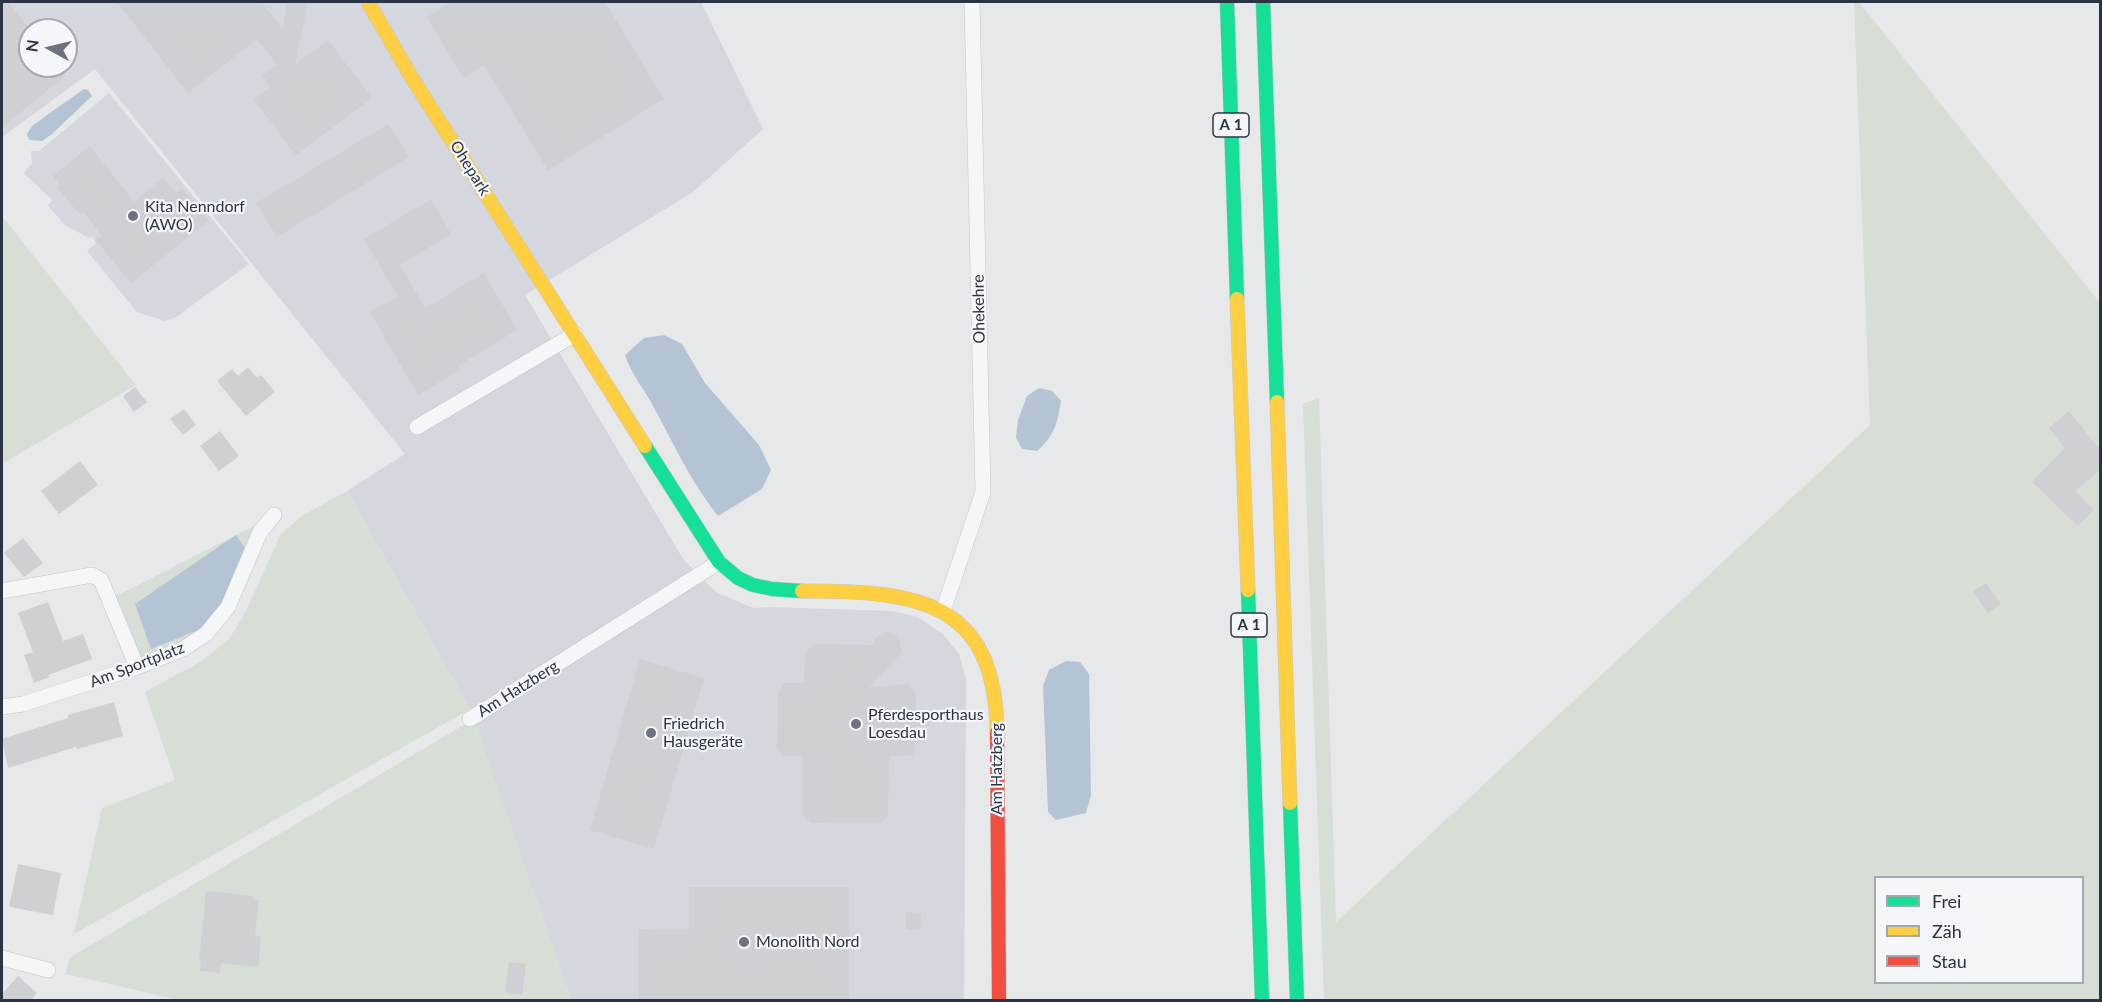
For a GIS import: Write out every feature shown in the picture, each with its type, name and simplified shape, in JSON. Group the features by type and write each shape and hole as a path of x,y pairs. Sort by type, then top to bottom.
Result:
{"main road":[{"name":"Ohepark","path":"368,2 412,78 575,333"},
{"name":"A 1","path":"1227,2 1262,1000"},
{"name":"A 1","path":"1263,2 1297,1000"},
{"name":"Am Hatzberg","path":"575,333 719,562 744,582 783,591 873,591 908,597 943,610 972,636 989,666 997,705 999,1000"}],"street":[{"name":"Ohekehre","path":"943,610 983,492 972,2"},
{"path":"417,427 575,333"},
{"name":"Am Sportplatz","path":"2,707 23,704 137,668 183,649 206,634 228,608 260,532 274,515"},
{"name":"Am Hatzberg","path":"470,719 719,562"},
{"path":"2,591 92,575 101,580 137,668"},
{"path":"2,958 48,970"}],"shaded area":[{"path":"2,2 701,2 763,129 693,192 525,295 683,559 716,592 753,608 893,611 917,617 943,634 959,654 966,679 964,1000 571,1000 470,709 347,491 405,454 95,69 2,137"},
{"path":"1854,2 1859,2 2100,303 2100,1000 1324,1000 1303,404 1319,398 1336,922 1870,425"},
{"name":"Kita Nenndorf (AWO)","path":"109,93 249,264 176,317 165,321 137,312 87,251 96,244 92,236 89,238 65,225 48,206 52,200 24,173 32,163 31,151 39,151"},
{"path":"2,216 136,385 2,464"},
{"path":"347,491 470,709 74,934 102,808 175,780 145,692 202,661 229,639 244,615 281,534 302,516"},
{"path":"270,518 205,632 138,666 110,599"},
{"path":"474,719 571,1000 179,1000 66,974 69,958"}],"water":[{"path":"84,89 88,90 92,96 52,134 42,141 29,140 27,134 33,125"},
{"path":"664,335 682,344 705,383 759,445 771,470 762,489 718,516 690,475 625,355 644,338"},
{"path":"1039,388 1052,391 1061,401 1056,423 1048,440 1037,451 1022,449 1016,438 1018,420 1027,396"},
{"path":"236,535 245,548 223,605 208,626 151,649 135,604"},
{"path":"1066,661 1080,662 1089,674 1091,795 1086,813 1056,820 1048,812 1043,686 1049,670"}],"building":[{"path":"2,2 8,2 21,18 18,18 18,78 62,78 2,128"},
{"path":"117,2 261,2 283,29 287,2 308,2 295,65 328,40 372,98 296,155 254,99 270,87 262,76 277,64 257,39 188,93"},
{"path":"452,2 605,2 664,99 548,170 484,65 463,78 427,17"},
{"path":"388,124 409,157 277,237 256,203"},
{"path":"90,146 134,202 163,178 176,193 182,188 208,221 131,283 96,240 102,236 84,212 80,215 57,187 60,185 53,176"},
{"path":"431,199 451,234 400,265 425,308 484,273 517,330 458,366 460,370 418,395 370,312 398,296 364,239"},
{"path":"248,367 257,378 261,375 275,392 246,416 217,381 232,369 238,376"},
{"path":"135,387 147,402 134,412 123,396"},
{"path":"184,409 196,425 183,435 170,419"},
{"path":"2069,411 2100,450 2100,470 2075,491 2094,510 2078,526 2032,482 2065,448 2049,428"},
{"path":"220,431 239,456 219,471 200,446"},
{"path":"80,461 98,485 59,514 41,491"},
{"path":"23,538 43,563 24,577 4,553"},
{"path":"1986,583 2001,604 1988,613 1973,592"},
{"path":"48,602 63,641 83,634 92,659 48,675 49,677 34,683 24,655 33,652 18,613"},
{"path":"885,631 894,633 900,640 901,653 869,687 908,684 916,693 916,709 930,710 930,726 915,726 915,755 889,756 888,816 882,822 811,823 803,815 803,756 785,756 777,749 778,692 785,683 804,683 805,652 813,644 872,645 875,639"},
{"path":"640,659 704,678 654,849 590,830"},
{"path":"114,702 123,736 77,749 76,747 8,768 2,739 68,718 68,715"},
{"path":"18,864 61,873 53,915 9,907"},
{"name":"Monolith Nord","path":"689,887 849,887 849,1000 638,1000 638,929 689,930"},
{"path":"206,891 253,896 252,899 259,900 255,936 261,937 258,967 221,963 220,973 200,971"},
{"path":"906,912 921,913 920,930 906,930"},
{"path":"509,962 526,964 522,995 505,993"},
{"path":"18,976 37,993 31,1000 2,1000 2,994"}],"traffic: fast":[{"path":"1227,2 1237,299"},
{"path":"1263,2 1277,402"},
{"path":"645,446 719,562 738,578 753,585 802,591"},
{"path":"1248,590 1262,1000"},
{"path":"1290,803 1297,1000"}],"traffic: slow":[{"path":"368,2 412,78 645,446"},
{"path":"1237,299 1248,590"},
{"path":"1277,402 1290,803"},
{"path":"802,591 880,594 913,600 941,611 964,629 982,654 993,688 997,733"}],"traffic: jam":[{"path":"997,733 999,1000"}],"place":[{"name":"Kita Nenndorf (AWO)","path":"133,216"},
{"name":"Pferdesporthaus Loesdau","path":"856,724"},
{"name":"Friedrich Hausgeräte","path":"651,733"},
{"name":"Monolith Nord","path":"744,942"}]}
